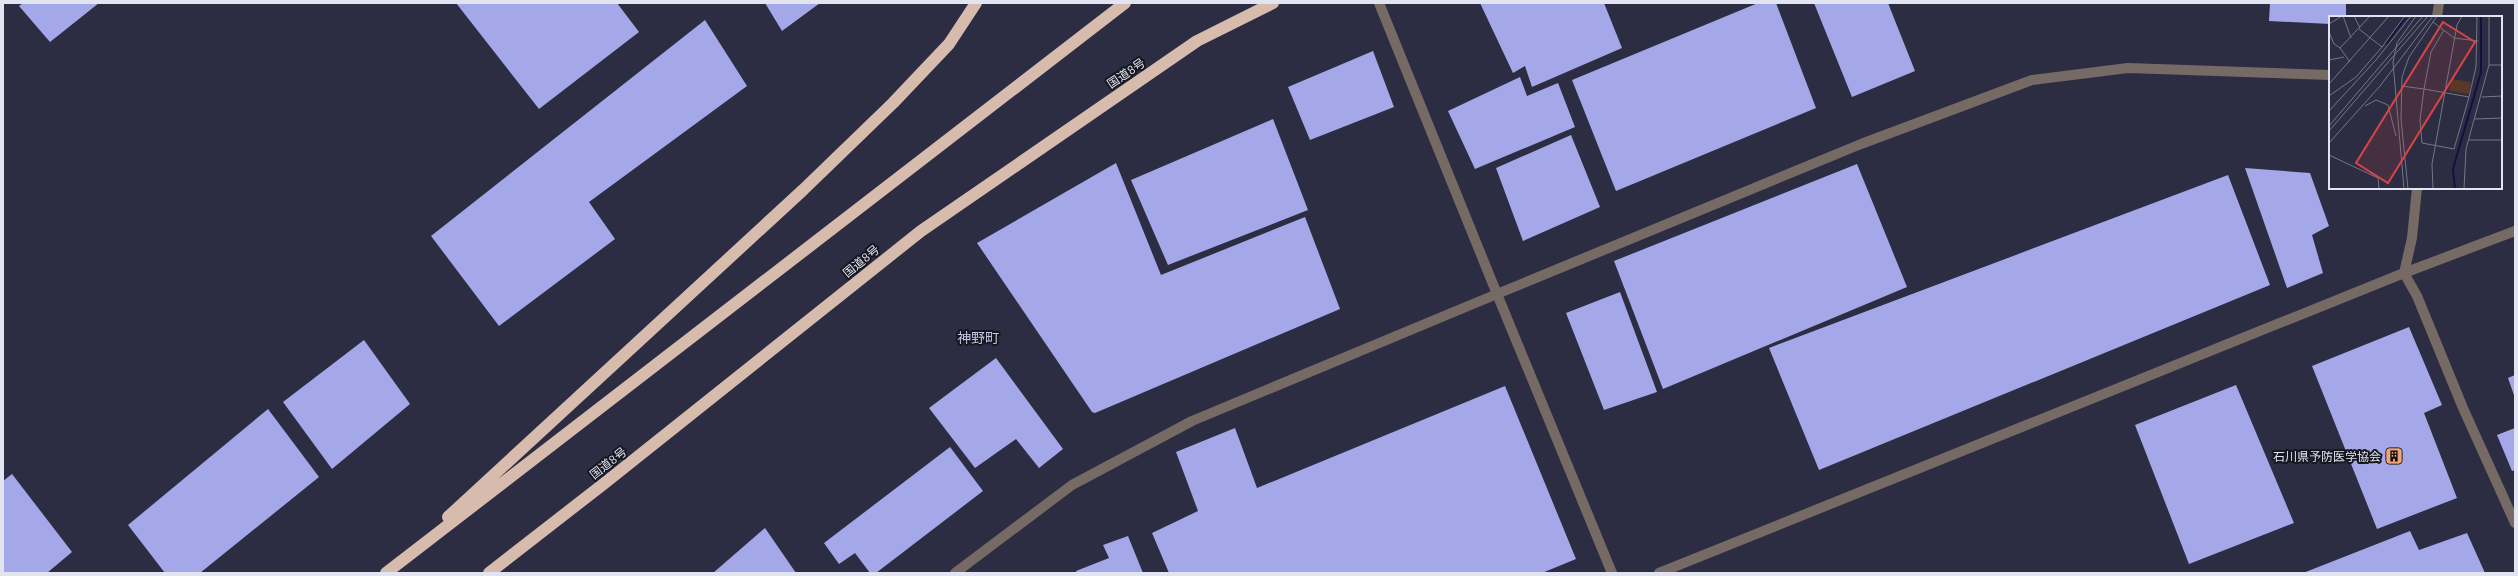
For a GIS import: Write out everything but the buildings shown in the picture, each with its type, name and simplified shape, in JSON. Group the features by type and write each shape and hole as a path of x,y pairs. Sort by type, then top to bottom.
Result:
{"highway":[{"path":"387,572 803,190 893,103 949,44 976,3"},
{"path":"387,572 1125,3"},
{"name":"国道8号","path":"489,573 613,477 921,231 1197,40 1273,3"}],"street":[{"path":"1379,3 1612,573"},
{"path":"2437,16 2439,3"},
{"path":"955,573 1072,485 1192,421 1861,144 2032,80 2128,68 2329,75"},
{"path":"2417,189 2412,238 2404,273 2417,296 2463,408 2515,522"},
{"path":"1659,573 2404,273 2515,230"}],"place":[{"name":"石川県予防医学協会","path":"2394,456"}],"district":[{"name":"神野町","path":"978,338"}]}
